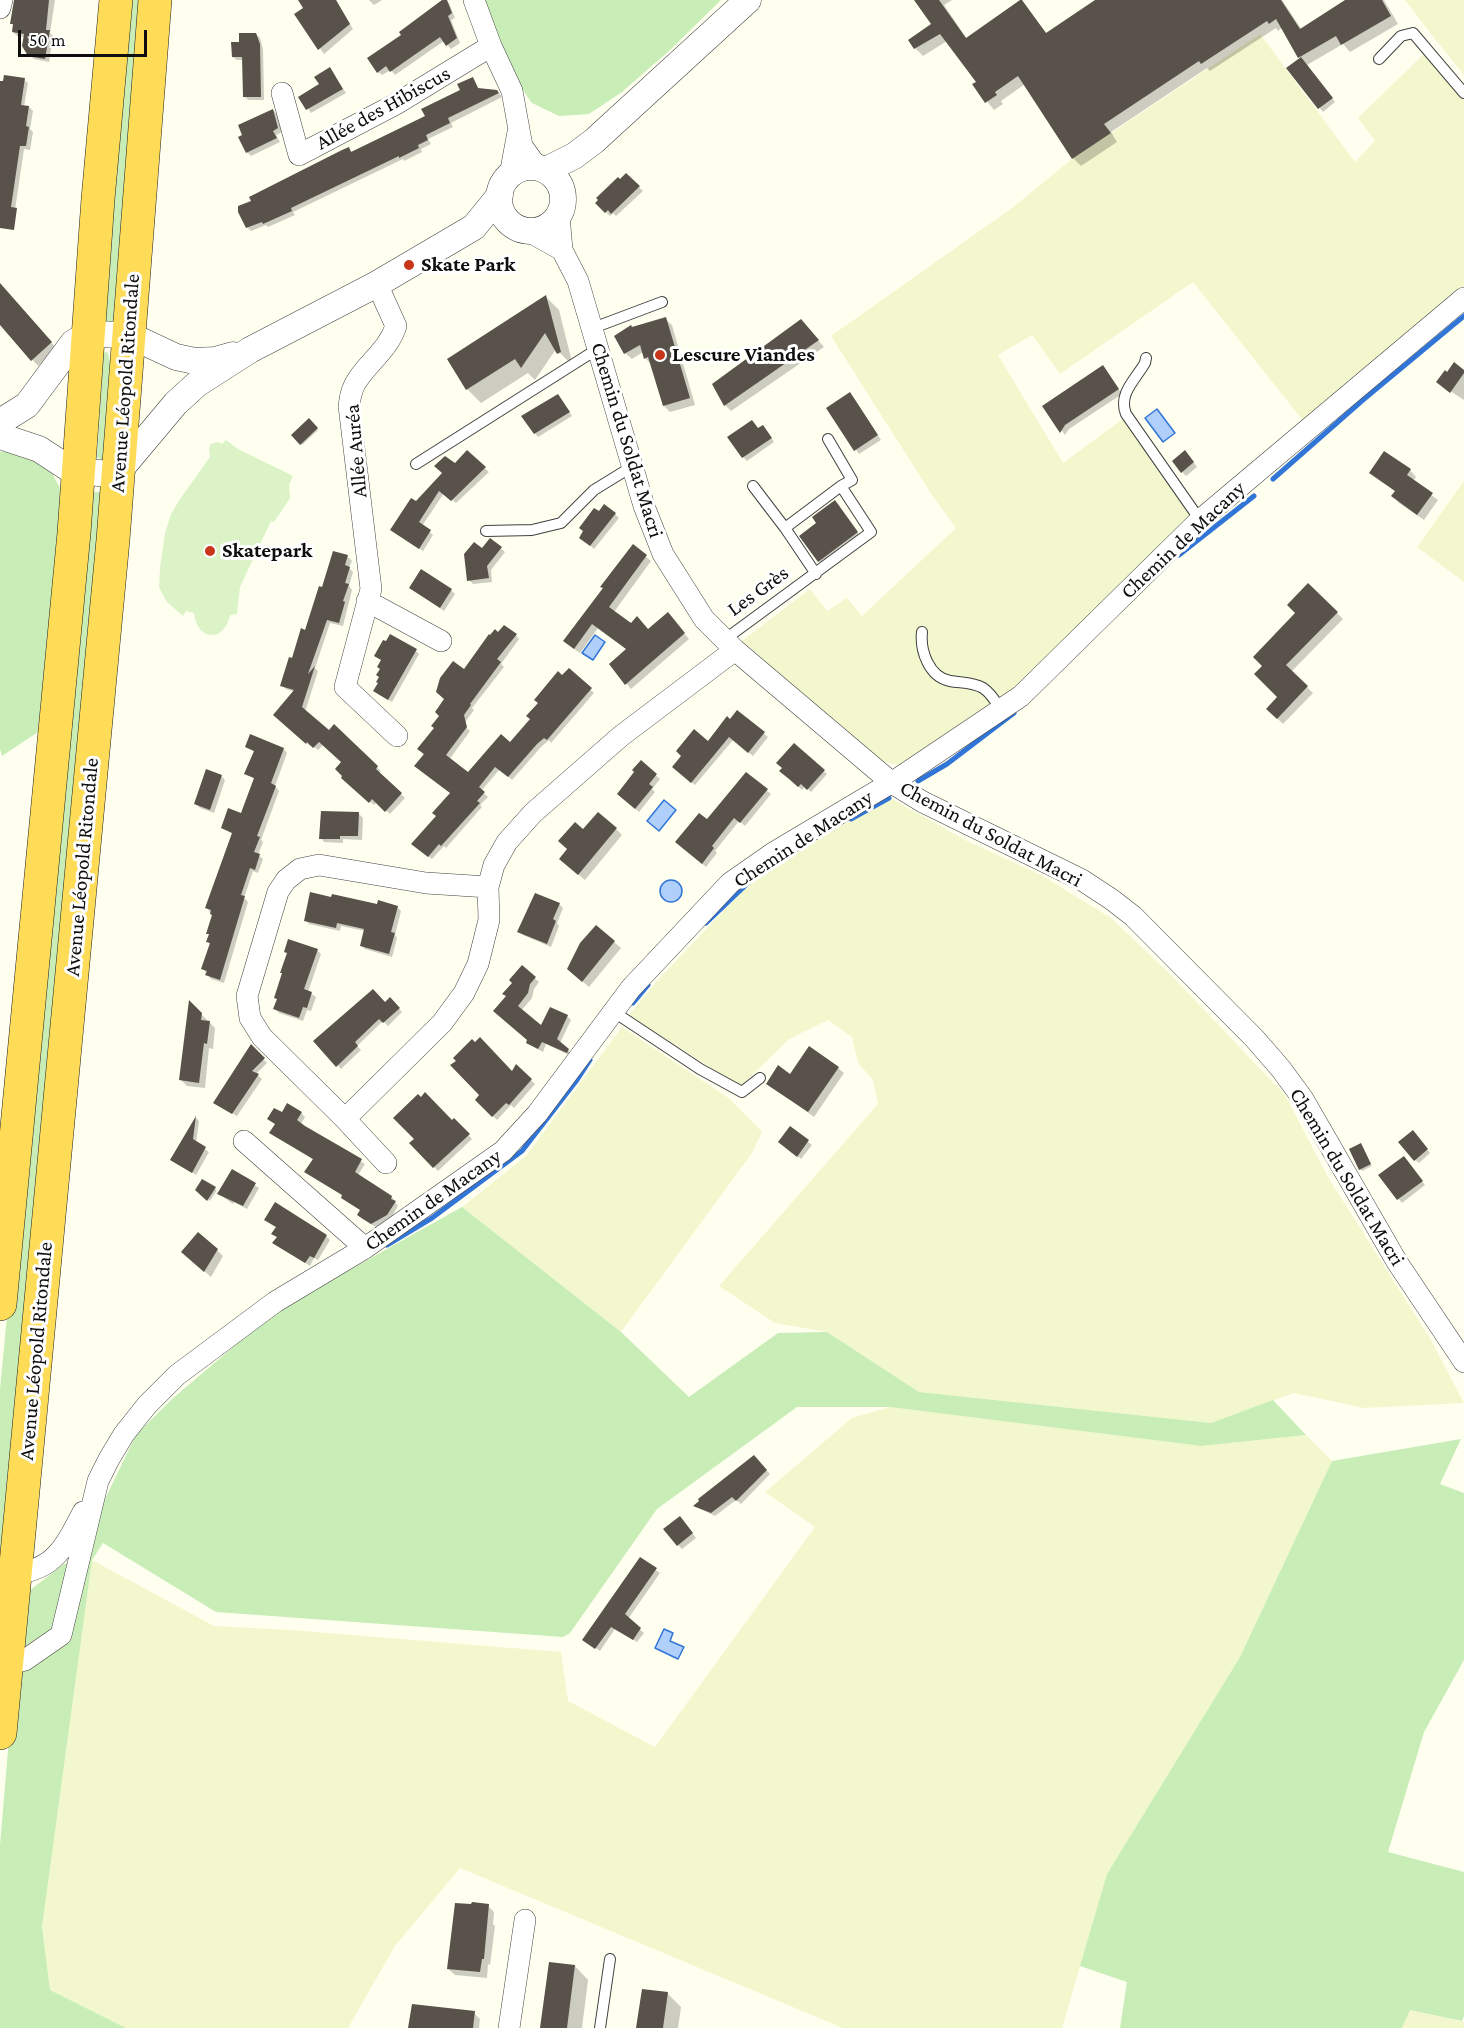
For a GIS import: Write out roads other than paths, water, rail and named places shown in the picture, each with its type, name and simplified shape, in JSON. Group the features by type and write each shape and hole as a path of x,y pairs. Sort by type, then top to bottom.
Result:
{"highway":[{"name":"Avenue Léopold Ritondale","path":"0,1304 78,471 116,0"},
{"name":"Avenue Léopold Ritondale","path":"0,1733 7,1575 118,471 155,0"}],"street":[{"path":"0,8 2,0"},
{"path":"474,0 491,46 512,91 522,146 541,169 557,180 561,205"},
{"path":"0,436 39,449 68,468 78,471 109,474 118,471 176,403 197,384 250,350 377,284 474,227 505,185 523,168 541,169 574,156 594,141 748,0"},
{"name":"Allée des Hibiscus","path":"282,93 299,155 396,104 491,46"},
{"path":"518,131 501,210 522,229 561,250"},
{"path":"474,227 491,225 522,229 546,227 561,205 581,159 594,141"},
{"name":"Chemin du Soldat Macri","path":"561,205 561,250 578,281 616,395 644,506 663,554 704,619 729,645 892,783 923,802 1082,880 1133,916 1255,1038 1304,1099 1397,1262 1464,1362"},
{"name":"Allée Auréa","path":"377,284 396,326 390,342 358,379 351,392 348,406 370,589 345,687 398,736"},
{"name":"Chemin de Macany","path":"7,1575 35,1570 55,1558 68,1540 124,1434 147,1405 177,1375 275,1302 365,1248 503,1152 537,1114 631,988 730,883 773,853 892,783 1021,696 1200,520 1464,298"},
{"path":"0,422 27,405 74,343 88,334 129,335 177,357 195,361 215,360 250,350"},
{"path":"367,601 441,641"},
{"path":"345,1119 442,1023 465,993 478,964 489,920 488,888 494,865 507,842 533,813 729,645"},
{"path":"386,1163 262,1037 250,1018 247,996 278,892 286,880 300,869 319,865 426,883 488,888"},
{"path":"244,1141 365,1248"},
{"name":"Chemin de Macany","path":"3,1666 25,1660 61,1635 98,1481"},
{"path":"509,2028 525,1920"}],"lane":[{"path":"1379,59 1401,36 1413,33 1464,93"},
{"path":"416,464 596,338 662,302"},
{"path":"1146,358 1124,395 1122,405 1200,520"},
{"path":"785,528 852,480 828,439"},
{"path":"486,531 532,530 561,523 594,490 633,466"},
{"name":"Les Grès","path":"753,486 816,574"},
{"name":"Les Grès","path":"729,645 871,532 841,486"},
{"path":"922,632 921,641 926,661 934,672 947,681 981,686 991,695 1001,710"},
{"path":"614,1012 700,1069 742,1092 760,1078"},
{"path":"600,2028 610,1959"}],"water":[{"path":"1157,409 1175,433 1163,442 1145,418"},
{"path":"595,635 605,642 593,660 582,653"},
{"path":"664,800 676,810 659,831 647,821"},
{"path":"671,880 679,883 682,891 679,899 671,902 663,899 660,891 663,883"},
{"path":"664,1629 673,1633 670,1641 684,1647 678,1659 655,1648"}],"waterway":[{"path":"1273,479 1464,316"},
{"path":"1179,555 1254,496"},
{"path":"918,781 947,764 1014,713"},
{"path":"851,819 889,798"},
{"path":"706,923 749,882"},
{"path":"633,1003 648,985"},
{"path":"387,1245 432,1218 522,1151 590,1060"}],"place":[{"name":"Skate Park","path":"409,265"},
{"name":"Lescure Viandes","path":"660,355"},
{"name":"Skatepark","path":"210,551"}]}
